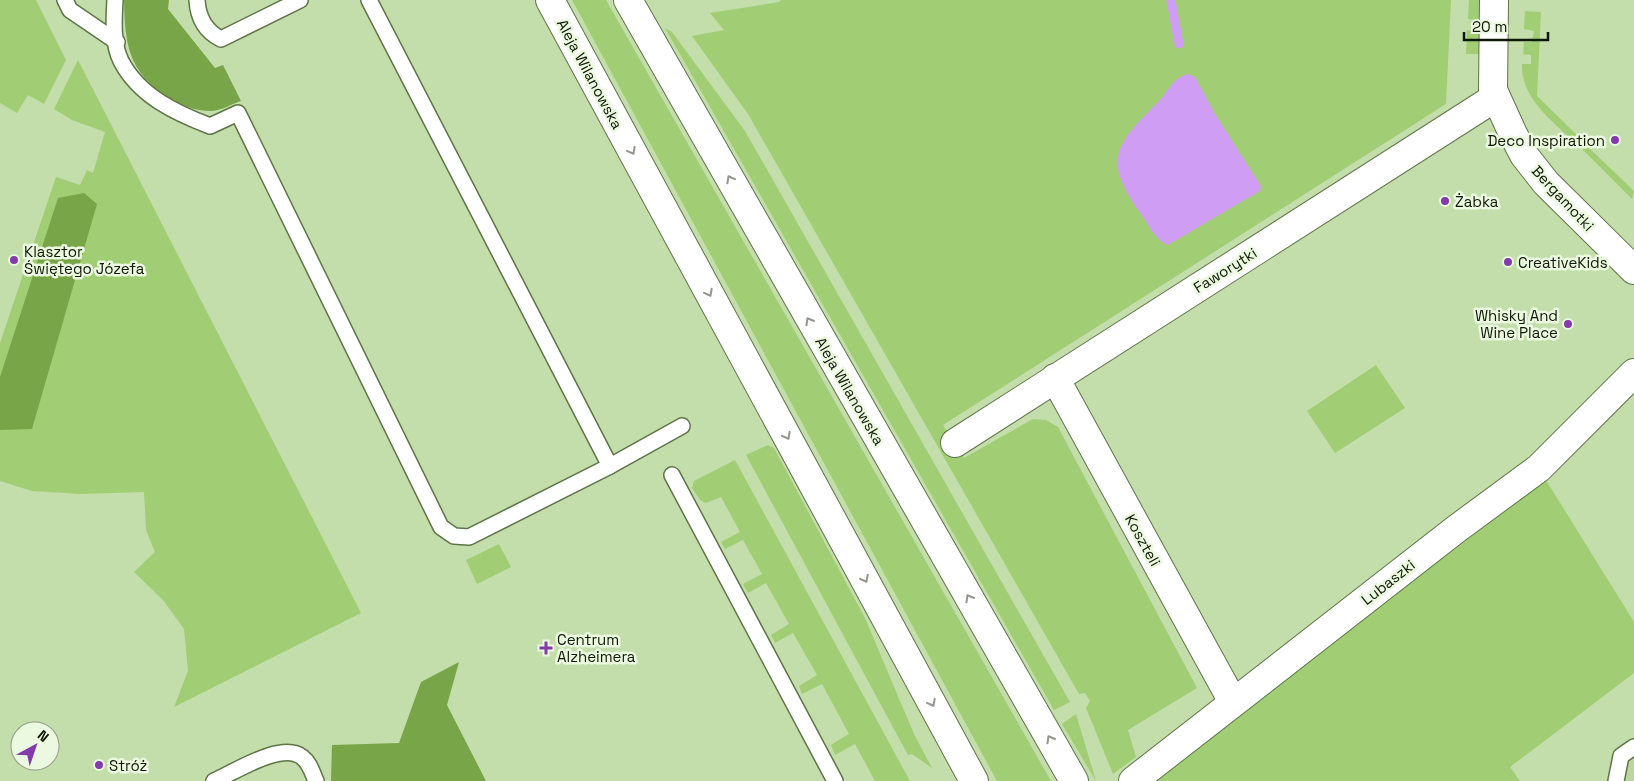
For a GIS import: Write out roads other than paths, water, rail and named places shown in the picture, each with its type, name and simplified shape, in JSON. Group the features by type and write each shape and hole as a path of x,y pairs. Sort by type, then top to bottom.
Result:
{"street":[{"name":"Aleja Wilanowska","path":"550,0 974,781"},
{"name":"Aleja Wilanowska","path":"628,0 1074,781"},
{"name":"Bergamotki","path":"1494,0 1491,78 1496,97 1513,134 1531,165 1562,200 1634,270"},
{"name":"Faworytki","path":"954,443 1496,97"},
{"name":"Lubaszki","path":"1133,781 1233,702 1539,468 1634,373"},
{"name":"Koszteli","path":"1055,378 1233,702"}],"lane":[{"path":"65,0 70,10 117,42"},
{"path":"115,0 114,28 121,60 135,81 156,99 179,114 210,126 238,113 441,527 454,536 469,537 610,466 682,426"},
{"path":"197,0 203,24 209,34 221,40 300,0"},
{"path":"369,0 610,466"},
{"path":"672,475 835,781"},
{"path":"1616,781 1621,756 1634,747"},
{"path":"214,781 276,752 288,752 301,756 308,763 316,781"}],"waterway":[{"path":"1171,0 1179,44"}],"place":[{"name":"Deco Inspiration","path":"1615,140"},
{"name":"Żabka","path":"1445,201"},
{"name":"Klasztor Świętego Józefa","path":"14,260"},
{"name":"CreativeKids","path":"1508,262"},
{"name":"Whisky And Wine Place","path":"1568,324"},
{"name":"Centrum Alzheimera","path":"546,648"},
{"name":"Stróż","path":"99,765"}]}
